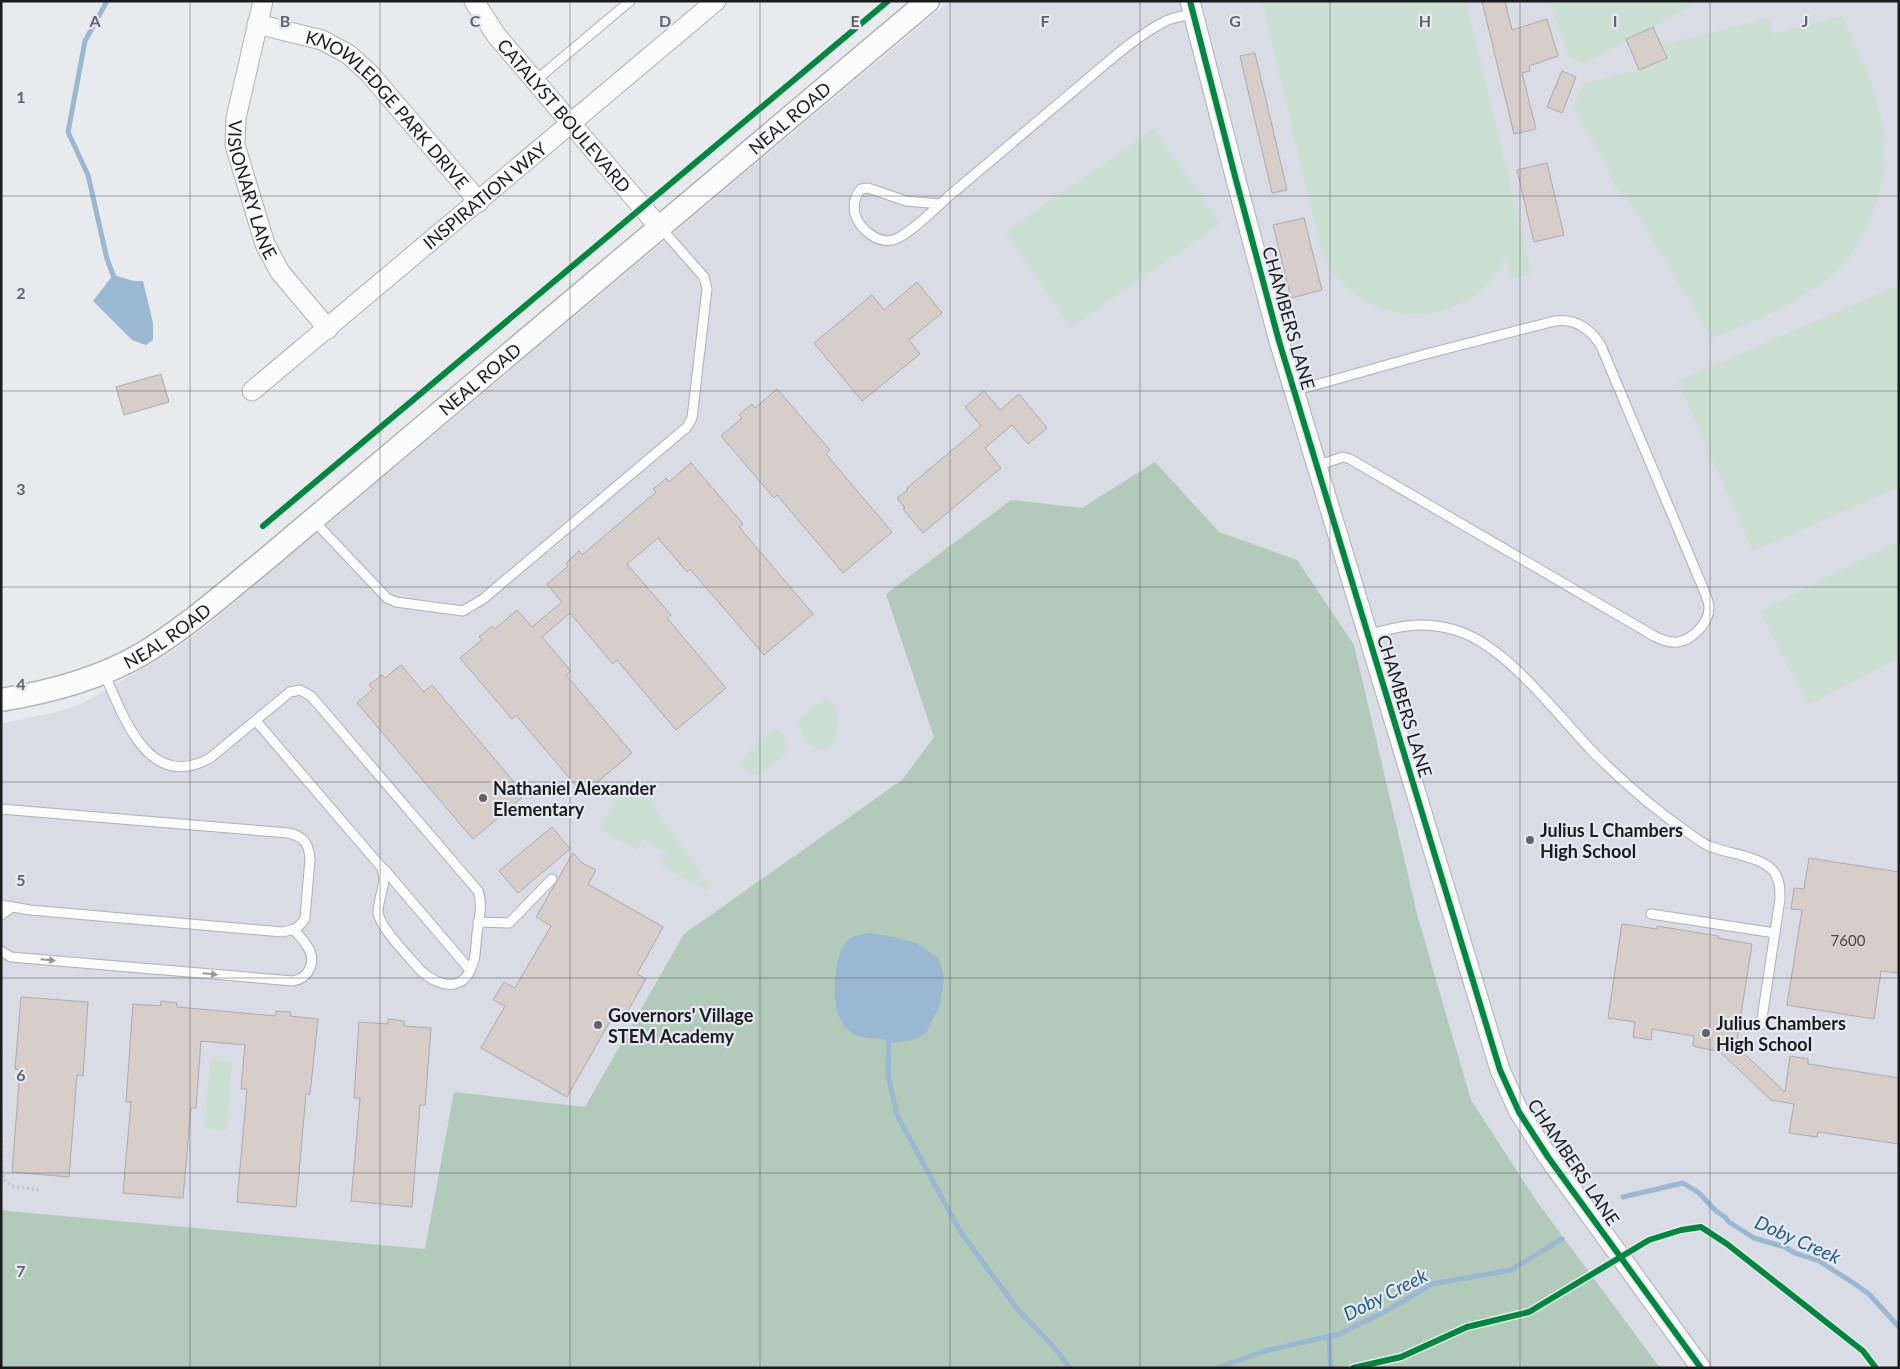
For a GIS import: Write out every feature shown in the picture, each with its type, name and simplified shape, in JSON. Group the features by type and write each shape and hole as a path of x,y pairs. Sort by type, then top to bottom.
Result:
{"street":[{"name":"VISIONARY LANE","path":"262,1 236,118 235,145 265,244 280,272 328,329"},
{"name":"CATALYST BOULEVARD","path":"474,1 496,35 660,227"},
{"name":"INSPIRATION WAY","path":"252,391 572,124 716,1"},
{"name":"NEAL ROAD","path":"1,700 50,690 104,672 141,655 175,632 313,520 928,1"},
{"name":"CHAMBERS LANE","path":"1192,7 1241,199 1294,391 1488,1036 1509,1091 1528,1127 1701,1368"},
{"name":"KNOWLEDGE PARK DRIVE","path":"257,24 322,40 348,54 369,73 478,202"}],"lane":[{"path":"535,81 630,1"},
{"path":"940,204 906,201 868,188 861,189 854,204 855,213 862,226 870,234 888,241 902,236 940,204 1098,70 1150,30 1192,7"},
{"path":"313,520 387,598 396,602 463,611 483,599 673,439 687,427 692,418 707,289 704,277 660,227"},
{"path":"1294,391 1426,354 1555,321 1576,322 1593,334 1601,346 1703,588 1708,603 1708,614 1701,626 1690,637 1678,642 1660,639 1350,459 1343,458 1316,466"},
{"path":"1368,634 1402,625 1423,624 1462,632 1493,650 1544,698 1593,752 1657,811 1704,843 1763,863 1771,869 1778,879 1780,899 1761,1025"},
{"path":"104,672 137,741 152,756 170,765 187,766 201,763 210,758 295,690 305,692 311,696 475,886 480,898 474,960 470,970 462,980 456,984 449,985 436,982 421,971 381,923 378,911 384,876 382,868 377,861"},
{"path":"256,721 470,970"},
{"path":"1,809 297,834 308,845 310,859 305,918 294,930 282,932 30,910 1,905"},
{"path":"478,922 509,923 552,879"},
{"path":"1,915 12,906"},
{"path":"1651,914 1775,933"},
{"path":"4,955 293,981 305,976 312,960 307,945 294,930"}],"path":[{"path":"1,1110 2,1169 4,1180 6,1184 19,1188 40,1190"}],"shaded area":[{"path":"950,1 1899,1 1899,1368 1,1368 1,724 79,705 170,653 203,629"}],"green space":[{"path":"1262,1 1466,1 1532,274 1511,279 1505,258 1492,280 1464,302 1439,311 1414,314 1390,311 1367,302 1346,287 1330,267 1319,242"},
{"path":"1550,1 1699,1 1660,24 1626,39 1627,41 1584,63 1569,57"},
{"path":"1842,16 1870,78 1881,117 1884,164 1879,194 1874,209 1851,255 1827,279 1785,306 1755,321 1712,338 1628,199 1614,186 1603,158 1573,108 1583,84 1638,70 1666,58 1662,45 1769,18 1773,34"},
{"path":"1154,129 1220,224 1071,327 1005,232"},
{"path":"1899,285 1899,487 1753,551 1678,381"},
{"path":"1155,462 1219,532 1297,560 1354,645 1418,918 1471,1100 1535,1199 1660,1368 1,1368 1,1209 425,1249 454,1092 585,1107 684,934 902,780 934,737 886,594 1011,500 1082,508"},
{"path":"1899,541 1899,658 1808,705 1760,611"},
{"path":"824,699 834,706 838,718 834,743 825,750 814,747 808,742 801,734 803,732 796,721"},
{"path":"775,730 781,732 785,741 785,755 760,774 747,772 743,767 742,760 758,742"},
{"path":"636,783 711,888 707,891 660,864 667,853 643,839 637,850 599,829 618,796"},
{"path":"210,1060 232,1062 227,1130 205,1128"}],"water":[{"path":"113,275 134,281 143,281 153,323 153,340 146,345 132,340 93,301"},
{"path":"868,933 895,937 918,944 939,959 944,978 940,1004 927,1032 916,1039 894,1043 883,1039 866,1038 854,1034 841,1021 835,999 838,960 842,949 849,939"}],"building":[{"path":"1482,1 1505,1 1512,30 1547,19 1558,56 1529,66 1530,71 1522,73 1536,129 1514,134"},
{"path":"1653,27 1667,58 1639,70 1626,39"},
{"path":"1255,53 1287,190 1272,193 1240,56"},
{"path":"1562,71 1576,77 1562,113 1547,107"},
{"path":"1547,163 1564,235 1534,242 1517,170"},
{"path":"1304,218 1322,290 1291,298 1273,225"},
{"path":"917,282 942,313 909,340 920,354 862,401 814,343 872,295 884,310"},
{"path":"161,374 169,402 124,415 116,387"},
{"path":"777,389 830,450 826,454 892,532 843,573 777,495 774,498 721,436 742,418 739,415 746,409 752,404 755,408"},
{"path":"984,391 1000,410 1019,394 1047,428 1028,444 1012,425 985,448 1001,468 923,533 903,509 905,508 897,498 981,426 965,407"},
{"path":"691,463 743,524 739,527 813,614 764,655 690,569 687,572 658,538 627,564 671,615 667,618 726,688 676,730 617,660 613,664 570,613 542,637 571,671 566,675 632,753 583,794 516,715 512,719 460,658 482,640 479,637 492,626 495,629 517,610 532,627 562,602 547,584 568,566 566,563 579,551 582,555 656,492 653,489 666,478 669,482"},
{"path":"401,665 424,692 432,685 525,795 473,839 357,703 373,689 369,685 382,675 385,678"},
{"path":"552,827 570,849 518,893 499,871"},
{"path":"573,853 582,863 596,870 588,884 663,927 637,974 646,979 626,1014 617,1009 567,1097 481,1048 505,1006 493,1000 504,982 515,988 551,926 536,917"},
{"name":"Julius Chambers High School","path":"1809,858 1899,872 1899,973 1881,971 1874,1019 1787,1005 1802,910 1791,909 1794,888 1804,889"},
{"name":"Julius Chambers High School","path":"1622,924 1657,929 1657,926 1718,936 1718,938 1752,944 1736,1046 1785,1092 1790,1056 1808,1059 1808,1064 1899,1078 1899,1144 1818,1132 1817,1137 1789,1133 1794,1104 1771,1100 1720,1052 1693,1046 1694,1036 1652,1029 1651,1040 1633,1037 1635,1022 1608,1018"},
{"path":"21,997 88,1002 83,1076 77,1075 69,1177 12,1172 20,1070 15,1069"},
{"path":"161,1001 177,1003 177,1007 276,1016 276,1011 291,1012 290,1016 318,1019 310,1094 306,1094 296,1207 237,1202 247,1089 241,1089 245,1045 201,1041 196,1108 191,1108 183,1198 123,1193 131,1102 126,1102 133,1004 161,1006"},
{"path":"388,1019 404,1021 404,1026 431,1028 425,1105 420,1105 412,1207 351,1201 360,1098 354,1098 359,1022 388,1024"}],"waterway":[{"path":"107,1 85,41 68,132 88,175 107,259 115,280"},
{"path":"889,1034 888,1075 897,1115 960,1231 1018,1310 1053,1346 1070,1368"},
{"name":"Doby Creek","path":"1623,1197 1683,1183 1699,1193 1729,1222 1754,1238 1785,1247 1795,1253 1819,1261 1855,1284 1869,1294 1899,1327"},
{"name":"Doby Creek","path":"1217,1368 1265,1351 1339,1334 1388,1310 1432,1284 1511,1270 1562,1239"},
{"path":"1329,1337 1331,1368"}],"cycle path":[{"path":"263,526 888,1"},
{"path":"1190,1 1279,341 1500,1070 1519,1112 1548,1157 1701,1368"},
{"path":"1353,1368 1401,1357 1467,1327 1529,1312 1649,1240 1681,1230 1701,1227 1727,1244 1863,1351 1876,1368"}],"place":[{"name":"Nathaniel Alexander Elementary","path":"483,798"},
{"name":"Julius L Chambers High School","path":"1530,840"},
{"name":"Governors' Village STEM Academy","path":"598,1025"},
{"name":"Julius Chambers High School","path":"1706,1033"}]}
